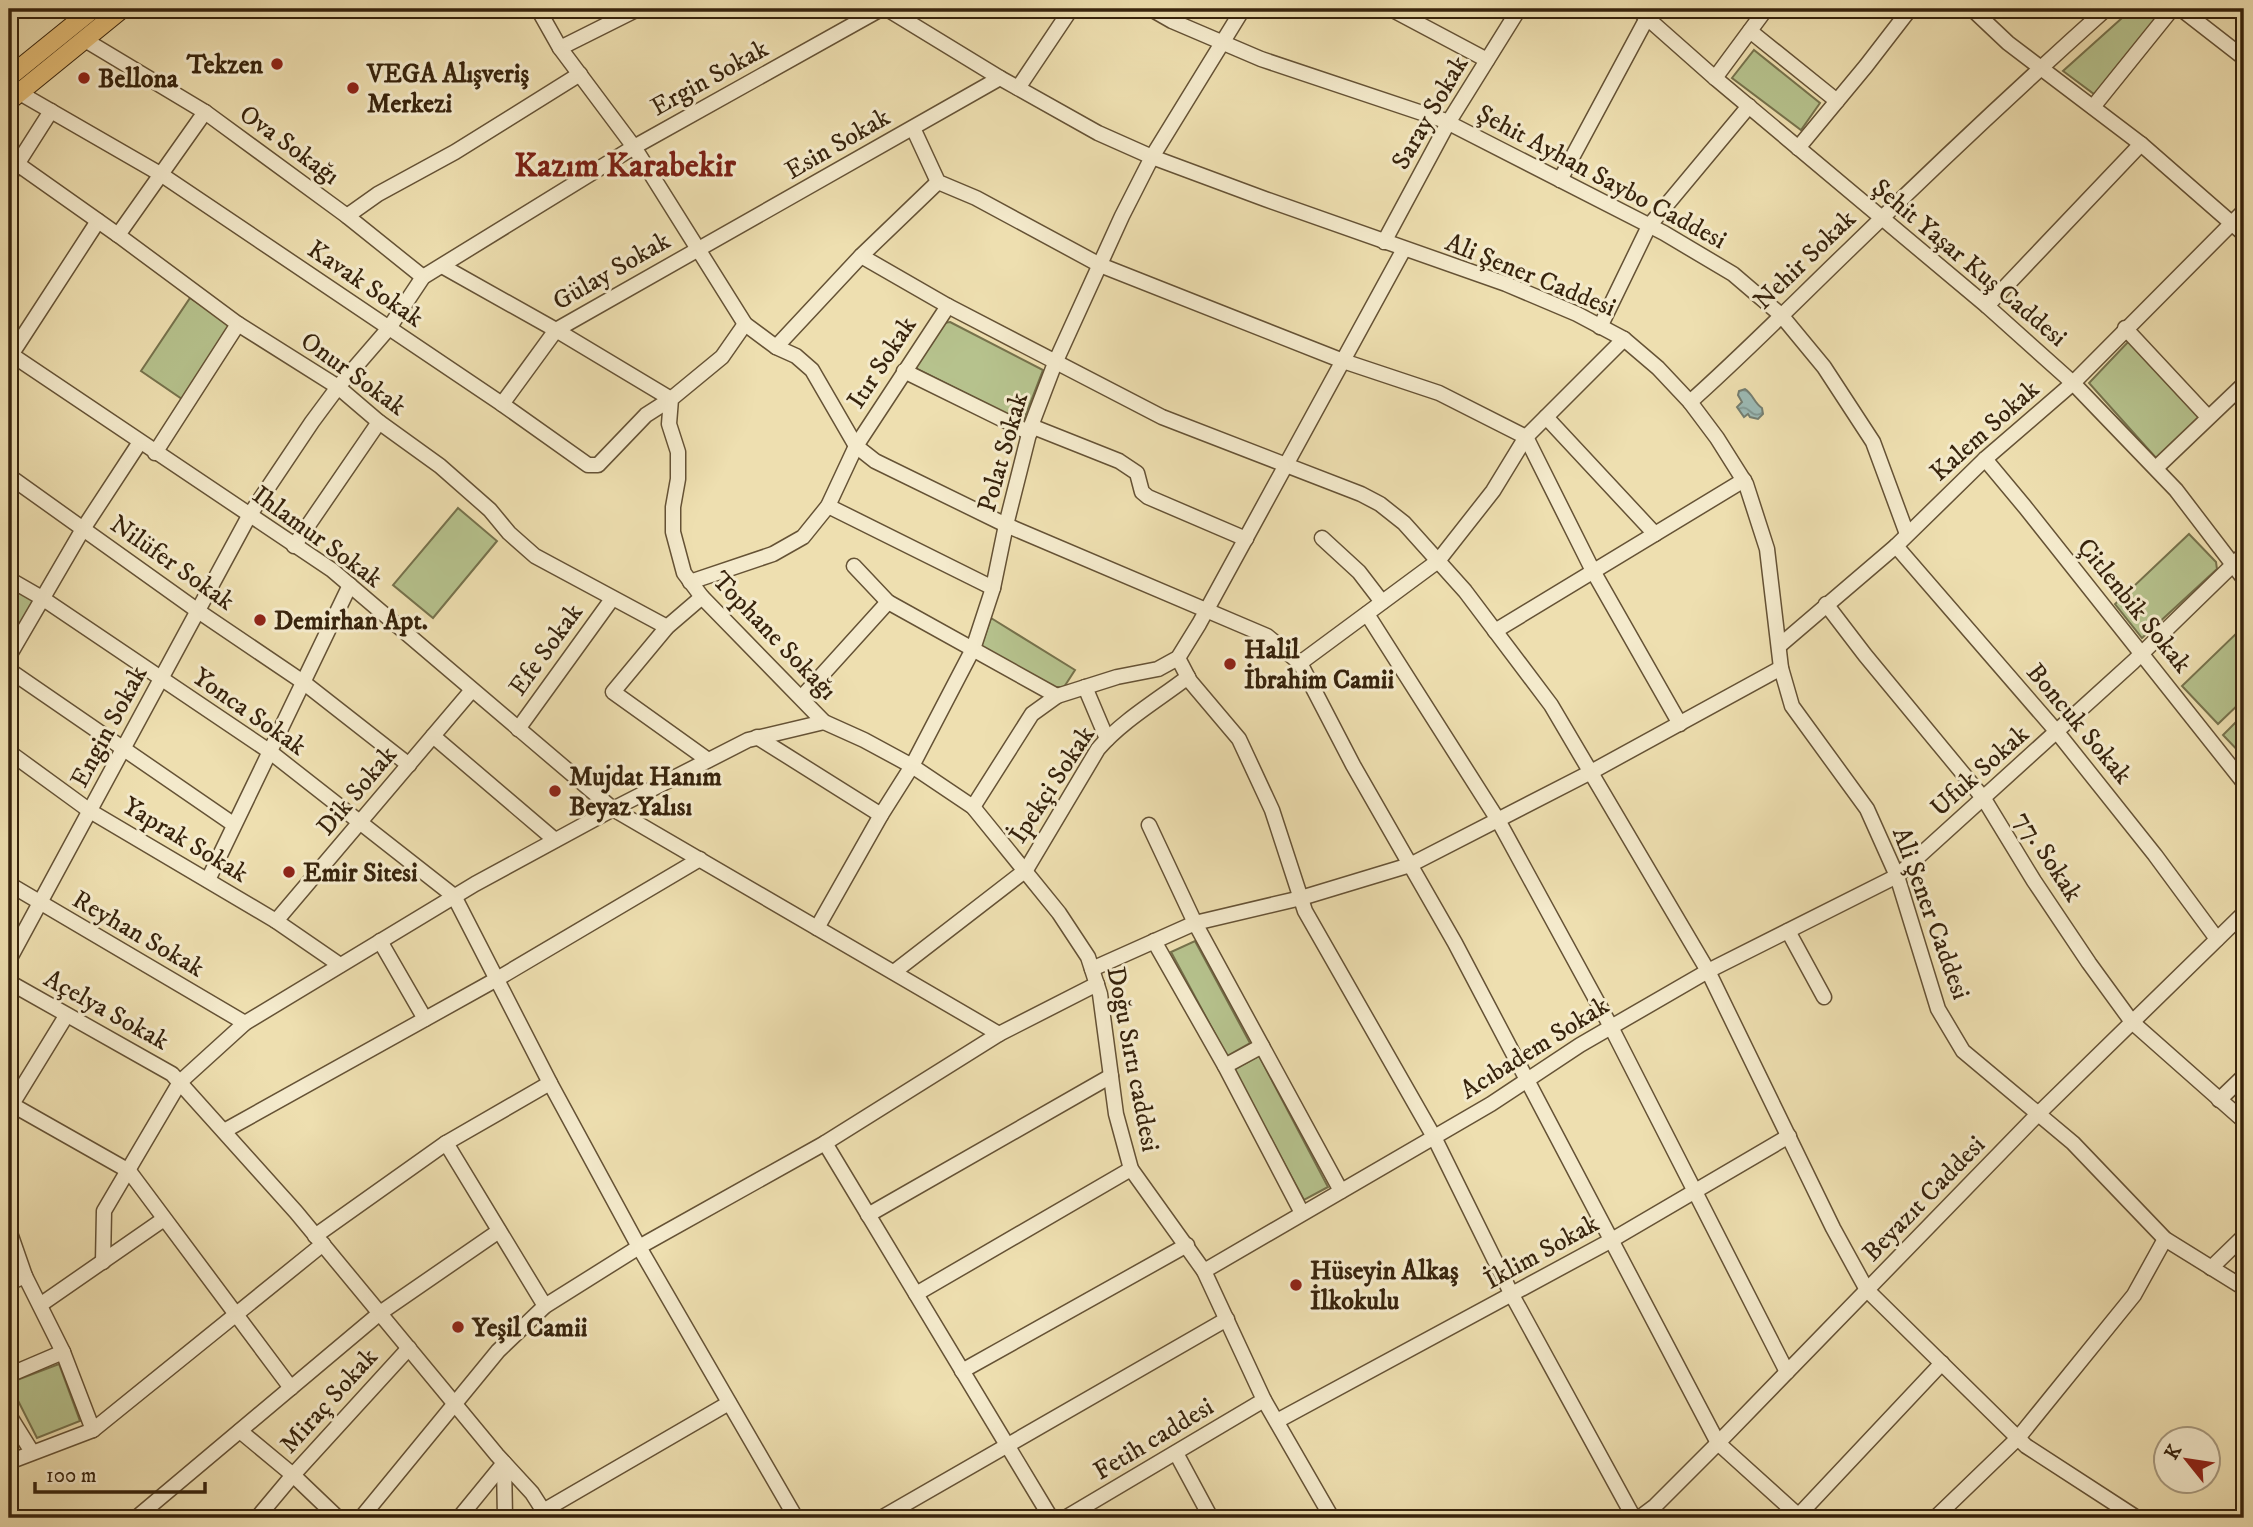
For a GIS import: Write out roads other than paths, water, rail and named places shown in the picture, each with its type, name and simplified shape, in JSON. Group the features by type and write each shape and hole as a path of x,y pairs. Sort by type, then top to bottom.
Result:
{"main road":[{"path":"12,90 93,9"},
{"path":"12,90 85,40 122,9"}],"street":[{"path":"538,9 560,48 635,147 745,324 776,347 796,356 812,370 856,446 874,461 1006,526 1267,636 1300,663 1353,765 1455,943 1525,1081 1718,1444 1800,1517 1942,1363"},
{"path":"560,48 638,9"},
{"path":"1018,88 1071,9"},
{"name":"Şehit Ayhan Saybo Caddesi","path":"1151,9 1261,59 1448,123 1650,226 1734,274 1781,315 1824,367 1873,442 1908,534"},
{"name":"Polat Sokak","path":"817,928 912,765 973,649 993,589 1031,429 1055,363 1152,157 1243,9"},
{"path":"1391,9 1487,60"},
{"name":"Saray Sokak","path":"1384,242 1448,123 1519,9"},
{"path":"1715,78 1766,9"},
{"path":"1798,148 1910,9"},
{"path":"1972,9 2008,43 2141,144 2244,234"},
{"name":"Nehir Sokak","path":"1690,402 2041,67 2106,9"},
{"path":"2093,107 2172,9"},
{"path":"2182,9 2244,58"},
{"name":"Ali Şener Caddesi","path":"889,10 1000,78 1098,133 1152,157 1506,284 1577,314 1624,339 1658,368 1690,402 1744,480 1767,549 1781,668 1792,706 1867,809 1897,876 1938,1009 1963,1051 2073,1143 2165,1238 2244,1288"},
{"name":"Ergin Sokak","path":"423,277 635,147 889,10"},
{"path":"1560,180 1642,13"},
{"name":"Şehit Yaşar Kuş Caddesi","path":"1642,13 1881,219 1987,306 2073,383 2156,468 2239,560 2244,579"},
{"path":"1750,31 1837,101"},
{"name":"Ova Sokağı","path":"85,40 205,112 347,216 423,277"},
{"path":"347,216 378,194 455,152 580,74"},
{"name":"Esin Sokak","path":"698,248 1000,78"},
{"name":"Kavak Sokak","path":"12,90 162,175 588,465 598,465 646,415 671,399"},
{"path":"1600,327 1650,226 1748,106"},
{"path":"11,166 51,111"},
{"path":"118,235 205,112"},
{"path":"914,128 937,182 976,198 1100,265 1343,361 1439,393 1526,437 1593,571 1679,724"},
{"path":"1987,306 2141,144"},
{"name":"Onur Sokak","path":"11,166 98,221 238,324 338,387 379,422 440,466 490,510 509,533 535,556 667,627"},
{"path":"776,347 861,256 937,182"},
{"name":"Kalem Sokak","path":"1779,646 1896,546 1985,459 2073,383 2244,211"},
{"path":"9,355 98,221"},
{"name":"Gülay Sokak","path":"502,404 556,330 698,248"},
{"path":"973,807 1032,714 1057,696 1116,677 1158,669 1178,658 1404,249"},
{"path":"861,256 948,306 1161,417 1361,494 1380,504 1404,523 1465,591 1551,705 1708,971 1833,1228 1867,1290 2026,1446 2136,1518"},
{"path":"442,266 671,399 722,357 745,324"},
{"name":"Engin Sokak","path":"9,960 249,516 312,422 388,328 423,277"},
{"name":"Itır Sokak","path":"690,582 773,554 803,537 828,506 856,446 948,306"},
{"path":"155,453 238,324"},
{"path":"2125,328 2208,417"},
{"path":"1300,663 1438,561 1493,491 1526,437 1624,339"},
{"name":"Ihlamur Sokak","path":"9,355 332,570 613,809 999,1034"},
{"path":"904,371 1031,429 1119,461 1137,473 1142,492 1147,497 1246,539"},
{"path":"2156,468 2244,384"},
{"name":"Tophane Sokağı","path":"671,399 669,424 678,452 673,532 684,573 702,597 824,722"},
{"path":"1546,417 1655,534"},
{"path":"294,546 379,422"},
{"path":"9,656 82,529 140,442"},
{"name":"Çitlenbik Sokak","path":"1985,459 2244,783"},
{"name":"Nilüfer Sokak","path":"9,476 198,611 303,682 409,765"},
{"path":"1495,631 1744,480"},
{"path":"828,506 993,589"},
{"path":"1322,538 1359,572 1382,602"},
{"name":"Boncuk Sokak","path":"1896,546 2057,732 2155,855 2217,939"},
{"name":"Ufuk Sokak","path":"1897,876 2057,732 2239,560"},
{"path":"854,566 888,602 1057,696"},
{"name":"Yonca Sokak","path":"9,579 42,598 269,751 454,896"},
{"path":"208,880 351,585"},
{"path":"702,597 667,627 613,692 708,760"},
{"name":"Efe Sokak","path":"518,729 612,599"},
{"path":"802,697 888,602"},
{"name":"77. Sokak","path":"1826,604 1984,799 2034,881 2132,1022 2244,1121"},
{"path":"1367,614 1498,820 1611,1027 1787,1372"},
{"path":"1178,658 1188,677 1239,739 1272,810 1305,911 1434,1137 1512,1295 1633,1518"},
{"path":"1092,969 1195,923 1301,898 1410,865 1591,772 1781,668"},
{"path":"9,670 233,824"},
{"name":"İpekçi Sokak","path":"1026,870 1098,749 1113,732 1188,677"},
{"path":"1085,687 1107,739"},
{"name":"Dik Sokak","path":"276,921 472,690"},
{"path":"103,1262 104,1211 180,1083 246,1023 454,896 613,809 757,737 824,722"},
{"name":"Doğu Sırtı caddesi","path":"824,722 912,765 973,807 1059,913 1088,957 1097,984 1116,1114 1131,1169 1203,1271 1265,1401 1332,1518"},
{"path":"433,736 555,840"},
{"path":"757,737 881,815"},
{"name":"Yaprak Sokak","path":"9,752 90,811 276,921 340,965"},
{"path":"1149,825 1195,923 1341,1191"},
{"path":"224,1131 498,979 700,859"},
{"path":"894,972 1026,870"},
{"name":"Acıbadem Sokak","path":"1203,1271 1491,1104 1611,1027 1708,971 1897,876"},
{"name":"Reyhan Sokak","path":"9,884 246,1023"},
{"path":"454,896 550,1083 639,1247 796,1518"},
{"name":"Beyazıt Caddesi","path":"1639,1518 1655,1506 1718,1444 2038,1114 2244,913"},
{"path":"1788,931 1824,997"},
{"path":"380,941 425,1019"},
{"path":"1154,941 1225,1066 1302,1213"},
{"name":"Açelya Sokak","path":"9,982 172,1073 319,1240 532,1493 545,1514"},
{"path":"361,1518 498,1351 545,1306 639,1247 825,1143 999,1034 1097,984"},
{"path":"66,1016 10,1106 129,1171 291,1388"},
{"path":"1225,1066 1262,1046"},
{"path":"868,1215 1111,1076"},
{"path":"2220,1100 2244,1076"},
{"path":"9,1462 93,1430 237,1315 319,1240 446,1143 550,1083"},
{"name":"İklim Sokak","path":"1276,1421 1610,1241 1788,1136"},
{"path":"446,1143 545,1306"},
{"path":"825,1143 1051,1518"},
{"path":"916,1294 1131,1169"},
{"path":"40,1305 164,1219"},
{"path":"9,1230 25,1276 63,1352 93,1430"},
{"path":"136,1518 380,1313 499,1231"},
{"path":"2211,1268 2244,1236"},
{"path":"1935,1518 2018,1438 2134,1295 2165,1238"},
{"path":"962,1371 1187,1245"},
{"path":"9,1283 25,1276"},
{"path":"881,1518 1227,1320"},
{"name":"Miraç Sokak","path":"257,1518 408,1348"},
{"path":"9,1375 63,1352"},
{"name":"Fetih caddesi","path":"1065,1518 1265,1401"},
{"path":"545,1514 729,1403"},
{"path":"9,1415 32,1452"},
{"path":"240,1431 293,1475 338,1518"},
{"path":"1175,1453 1211,1518"},
{"path":"459,1518 504,1463"},
{"path":"504,1463 505,1518"}],"water":[{"path":"1745,389 1762,408 1763,414 1758,419 1748,414 1744,417 1737,407 1742,402 1739,391"}],"place":[{"name":"Tekzen","path":"277,64"},
{"name":"Bellona","path":"84,78"},
{"name":"VEGA Alışveriş Merkezi","path":"353,88"},
{"name":"Demirhan Apt.","path":"260,620"},
{"name":"Halil İbrahim Camii","path":"1230,664"},
{"name":"Mujdat Hanım Beyaz Yalısı","path":"555,791"},
{"name":"Emir Sitesi","path":"289,872"},
{"name":"Hüseyin Alkaş İlkokulu","path":"1296,1285"},
{"name":"Yeşil Camii","path":"458,1327"}],"district":[{"name":"Kazım Karabekir","path":"625,164"}]}
